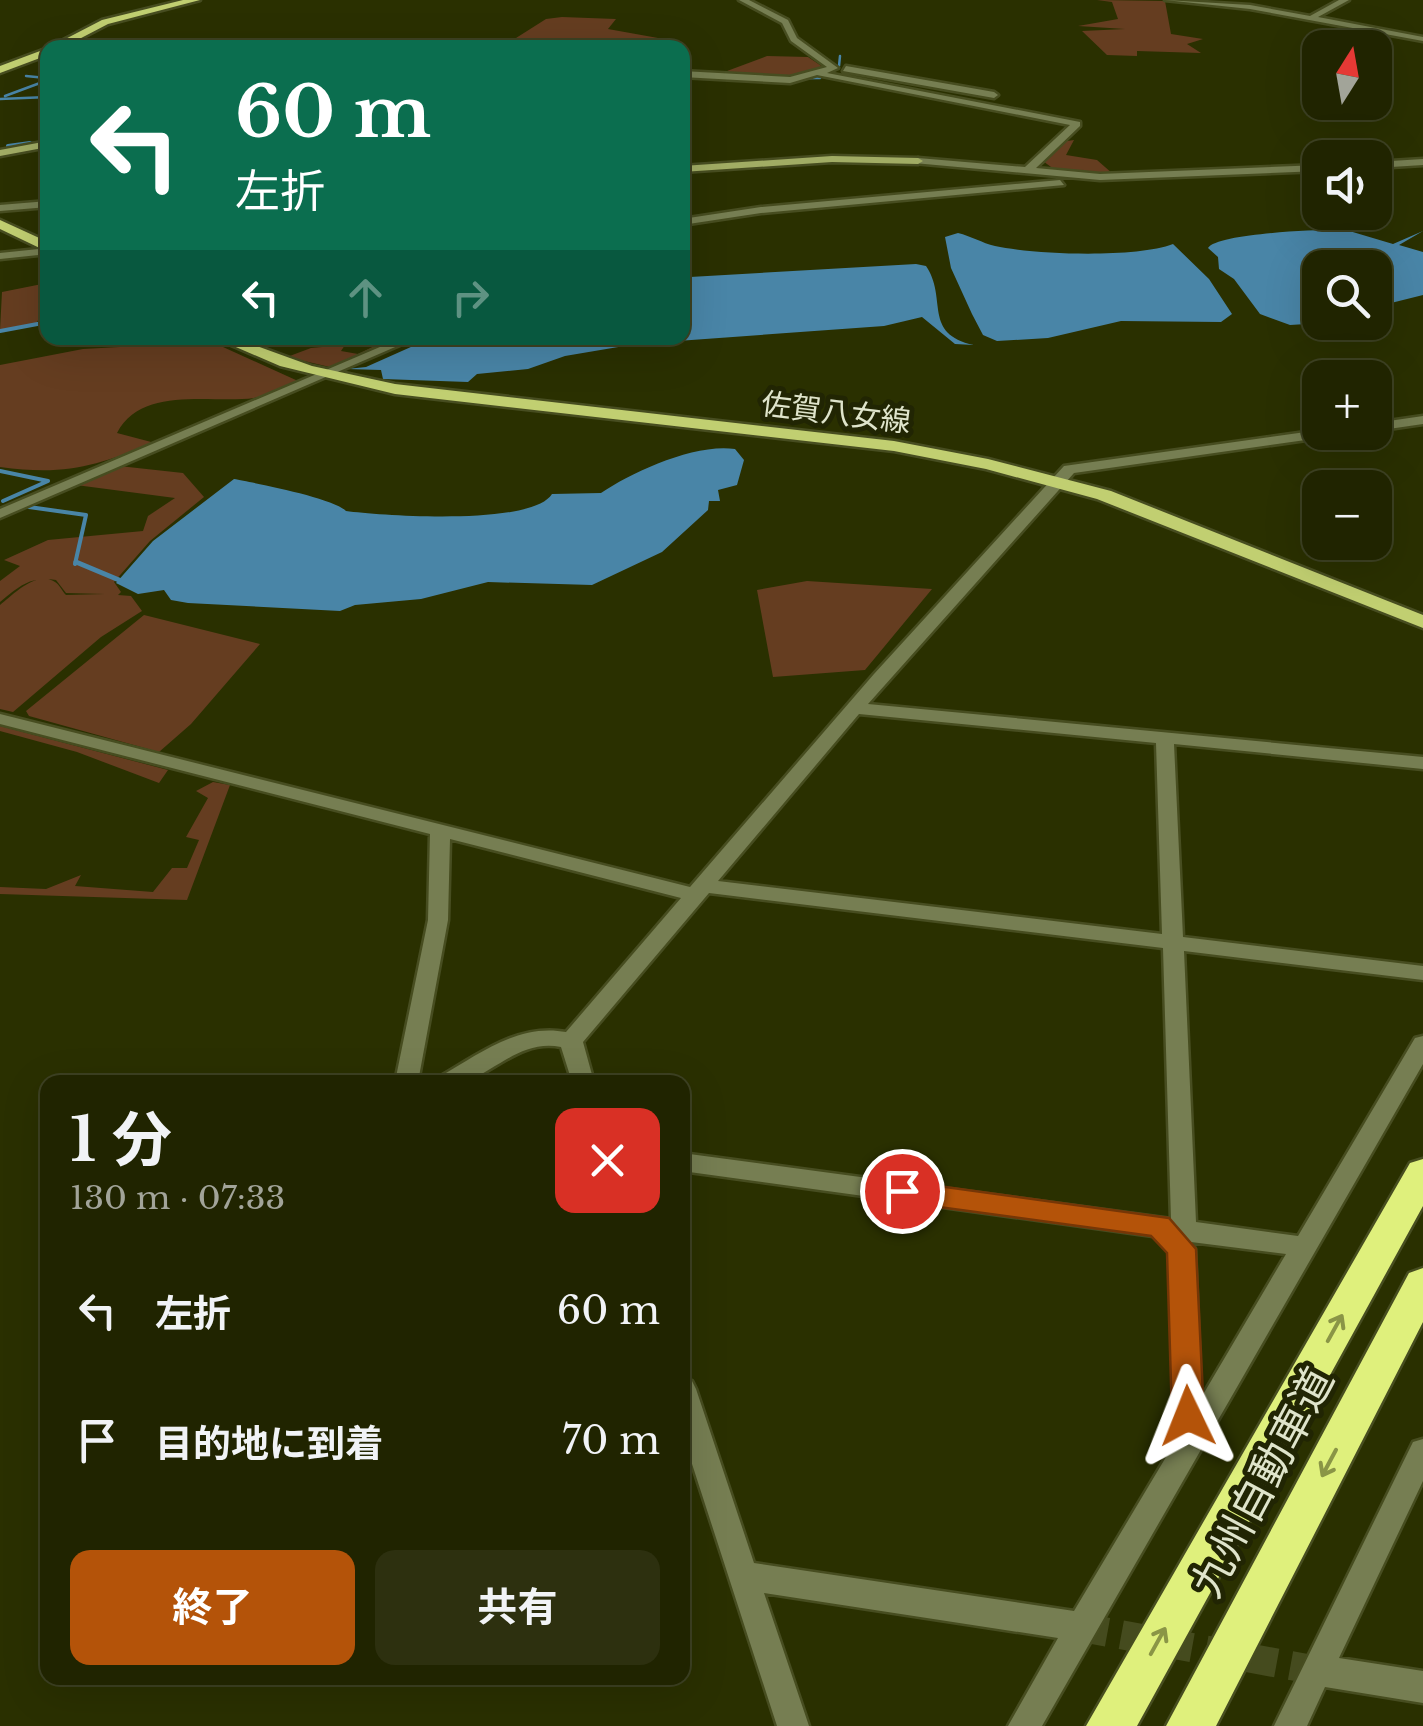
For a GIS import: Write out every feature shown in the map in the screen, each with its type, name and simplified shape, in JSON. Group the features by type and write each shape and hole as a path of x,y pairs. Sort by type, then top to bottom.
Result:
{"highway":[{"name":"九州自動車道","path":"1110,1726 1423,1172"},
{"name":"九州自動車道","path":"1190,1726 1423,1284"}],"main road":[{"path":"69,40 106,22 195,0"},
{"path":"0,70 40,53"},
{"path":"0,224 40,246"},
{"name":"佐賀八女線","path":"238,345 321,376 894,446 1056,482 1161,516 1423,622"}],"street":[{"path":"311,2 323,0"},
{"path":"743,0 785,22 794,38 834,68"},
{"path":"1169,0 1313,17 1423,39"},
{"path":"1313,17 1345,0"},
{"path":"690,75 764,80 820,74 834,68 881,72 994,94"},
{"path":"820,74 1077,124 1027,171"},
{"path":"1,152 40,145"},
{"path":"690,168 832,158 1078,176 1195,176 1302,169"},
{"path":"1392,164 1423,162"},
{"path":"690,221 761,210 1072,182 1078,176"},
{"path":"0,208 40,205"},
{"path":"0,256 40,251"},
{"path":"0,514 394,345"},
{"path":"1392,425 1423,420"},
{"path":"571,1041 856,708 872,677 1069,469 1302,436"},
{"path":"856,708 1423,764"},
{"path":"0,719 440,831 701,891 1423,973"},
{"path":"1164,738 1172,1227 1182,1249 1189,1450"},
{"path":"407,1075 438,920 440,831"},
{"path":"461,1075 522,1040 552,1035 571,1041"},
{"path":"571,1041 581,1075"},
{"path":"1024,1726 1079,1627 1189,1450 1423,1044"},
{"path":"690,1163 1306,1247"},
{"path":"690,1413 793,1726"},
{"path":"1290,1726 1423,1451"},
{"path":"745,1576 1079,1627"},
{"path":"1315,1670 1423,1687"}],"shaded area":[{"path":"1097,0 1165,1 1171,34 1203,39 1187,44 1201,53 1137,51 1137,56 1107,55 1082,31 1125,29 1078,26 1118,19 1112,2"},
{"path":"546,19 616,19 608,29 658,38 498,40 516,38"},
{"path":"767,56 808,57 826,69 787,79 730,76 727,71"},
{"path":"1074,140 1066,155 1097,160 1113,174 1055,170 1043,161 1061,142"},
{"path":"40,284 40,318 36,323 0,330 2,292"},
{"path":"219,345 298,381 254,398 179,400 143,408 128,418 117,433 155,443 97,463 43,470 0,467 0,365 83,349"},
{"path":"345,345 341,351 358,354 377,345 388,345 334,368 287,357 311,348"},
{"path":"119,466 183,473 204,497 150,541 114,582 121,592 118,595 131,596 142,611 101,637 13,712 0,709 0,605 25,585 39,580 32,581 20,587 0,602 0,581 20,566 4,560 48,540 143,531 148,516 175,498 76,485","holes":["48,579 56,580 66,593 105,594 66,595"]},
{"path":"807,581 932,589 865,670 773,677 757,590"},
{"path":"144,615 260,644 191,724 159,752 29,716 26,711"},
{"path":"0,726 168,770 159,783 77,752 0,731"},
{"path":"213,782 230,785 187,900 0,894 0,887 46,889 81,875 75,886 153,892 172,868 187,868 199,840 186,837 208,798 196,791"}],"water":[{"path":"1346,230 1393,244 1423,231 1399,245 1423,252 1423,295 1392,303 1392,250 1302,250 1302,324 1290,325 1260,314 1234,279 1219,269 1218,257 1208,248 1250,235"},
{"path":"958,233 995,246 1060,253 1111,253 1173,244 1209,279 1232,314 1221,322 1121,321 1048,338 997,341 983,335 951,268 945,237"},
{"path":"926,266 942,324 958,340 974,345 955,344 922,317 884,326 690,340 690,277"},
{"path":"415,345 630,345 565,356 528,369 477,374 468,382 383,379 381,370 347,369 366,367"},
{"path":"735,449 744,460 737,485 718,490 720,501 709,501 708,510 662,552 592,585 488,582 421,599 355,605 340,611 188,603 171,600 164,590 138,594 116,583 153,541 234,479 311,496 346,511 488,515 539,504 552,494 601,493 646,468 683,455"}],"waterway":[{"path":"839,66 840,56"},
{"path":"26,76 40,77"},
{"path":"722,79 820,78"},
{"path":"5,96 40,83"},
{"path":"0,99 40,97"},
{"path":"10,146 40,142"},
{"path":"8,146 30,143"},
{"path":"0,331 40,324"},
{"path":"0,471 48,481 3,501"},
{"path":"29,507 86,515 75,564"},
{"path":"76,562 119,580"}],"tunnel":[{"path":"1079,1627 1315,1670"}],"route":[{"path":"902,1191 1159,1226 1182,1249 1188,1416"}]}
